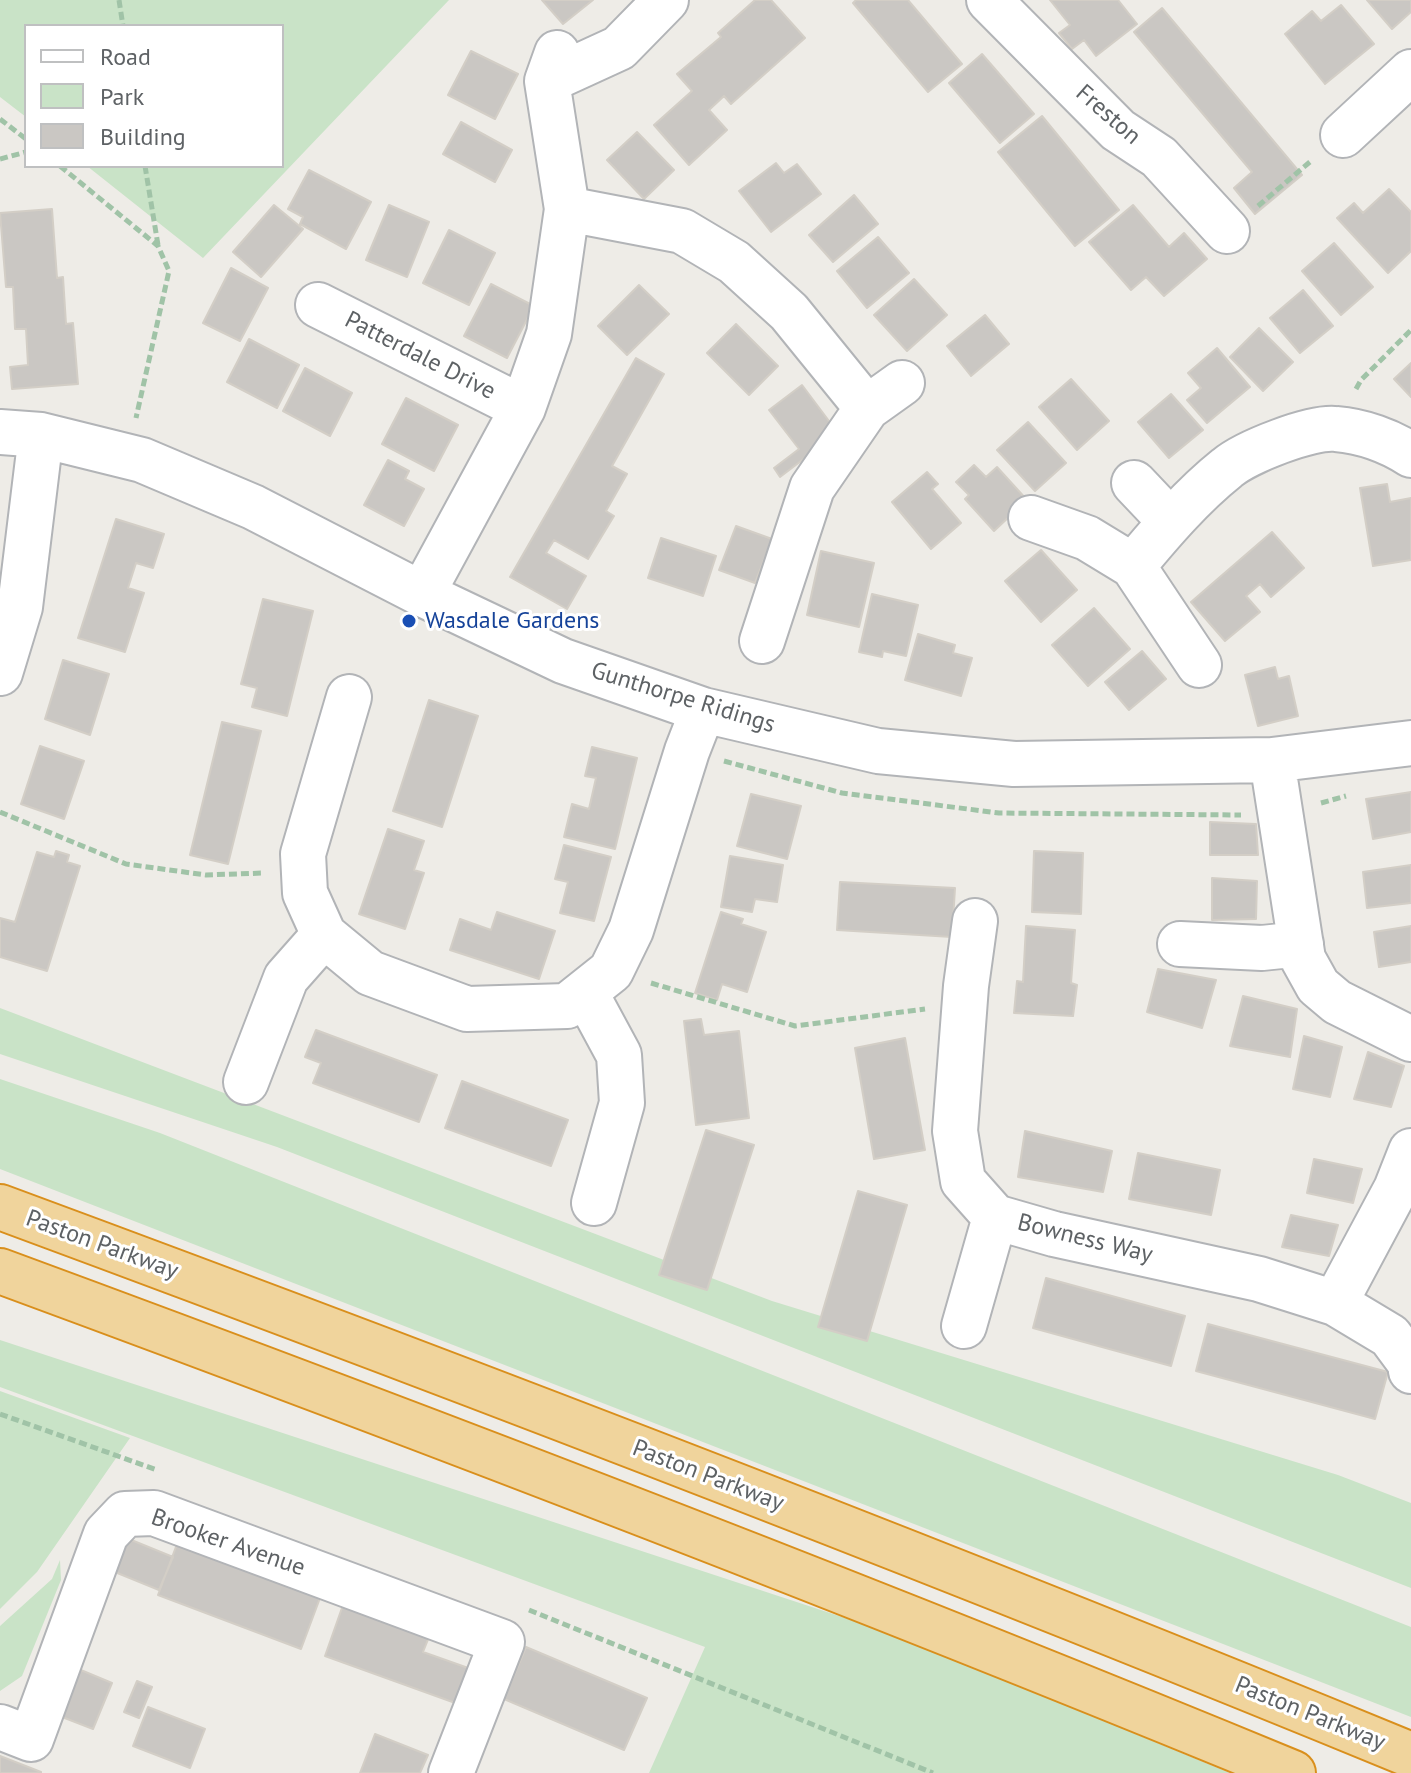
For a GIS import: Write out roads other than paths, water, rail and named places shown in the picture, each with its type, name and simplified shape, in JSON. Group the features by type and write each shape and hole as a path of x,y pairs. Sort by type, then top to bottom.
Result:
{"highway":[{"name":"Paston Parkway","path":"0,1207 335,1331 1111,1632 1411,1755"},
{"path":"0,1271 310,1385 1293,1773"}],"street":[{"name":"Patterdale Drive","path":"422,594 523,408 549,334 567,209 552,67 619,48 666,0"},
{"name":"Freston","path":"989,0 1118,130 1159,157 1227,231"},
{"path":"1343,135 1404,93"},
{"path":"567,209 682,231 734,262 789,312 867,408"},
{"name":"Patterdale Drive","path":"318,305 523,408"},
{"path":"762,641 812,488 867,408 902,383"},
{"path":"1133,566 1170,521 1229,466 1279,441 1334,428 1393,443 1411,455"},
{"path":"0,673 20,607 20,433"},
{"name":"Gunthorpe Ridings","path":"20,433 142,460 198,483 253,507 422,594 563,661 703,710 878,751 1014,764 1272,760 1411,743"},
{"path":"1134,483 1170,521"},
{"path":"1031,518 1087,538 1133,566 1199,665"},
{"path":"349,697 303,854 305,893 324,935 370,973 467,1009 567,1006 598,982 631,930 687,751 703,710"},
{"path":"1272,760 1303,959 1318,986 1337,1002 1411,1039"},
{"name":"Bowness Way","path":"975,921 964,1004 955,1131 963,1181 995,1217 1054,1234 1259,1279 1335,1303 1400,1353"},
{"path":"246,1082 286,978 324,935"},
{"path":"1180,944 1262,948 1301,944"},
{"path":"594,1203 622,1103 619,1055 598,982"},
{"path":"1335,1303 1396,1189 1411,1151"},
{"path":"964,1326 995,1217"},
{"name":"Brooker Avenue","path":"0,1727 31,1739 106,1534 125,1514 154,1513 502,1642 451,1773"}],"place":[{"name":"Wasdale Gardens","path":"409,621"}]}
